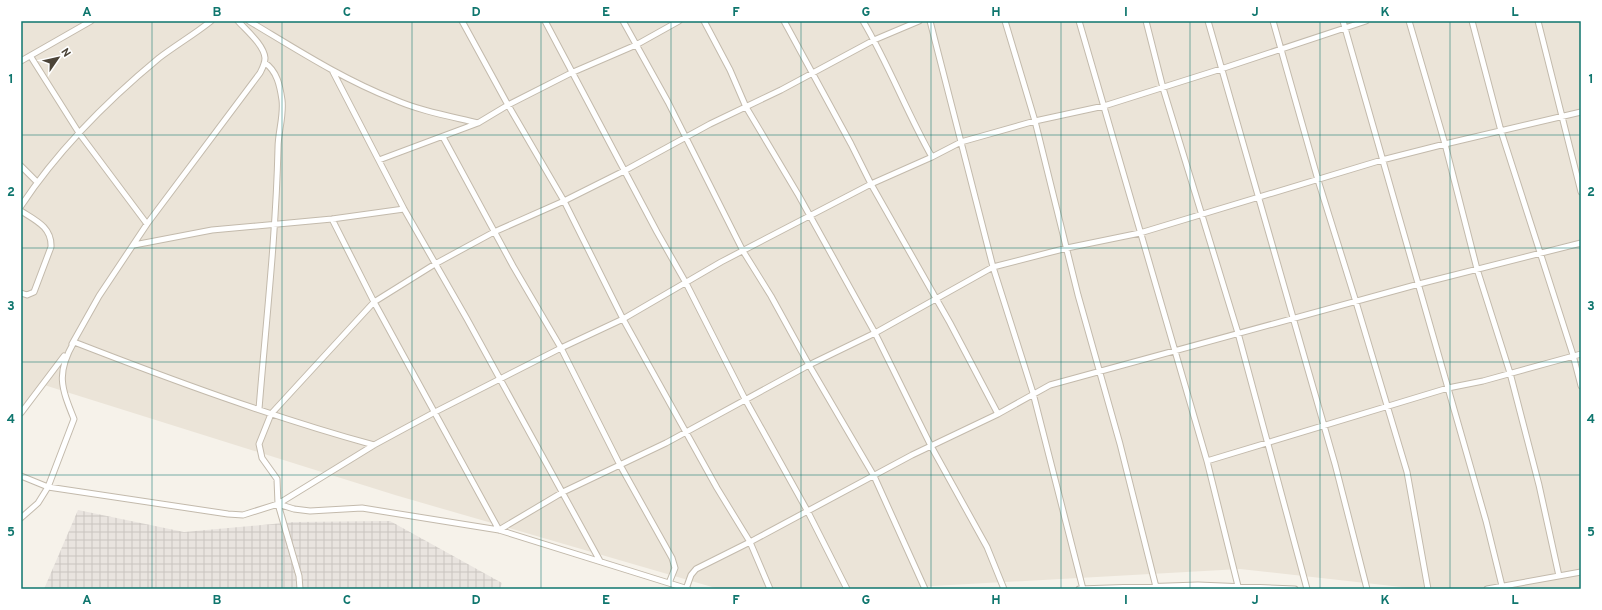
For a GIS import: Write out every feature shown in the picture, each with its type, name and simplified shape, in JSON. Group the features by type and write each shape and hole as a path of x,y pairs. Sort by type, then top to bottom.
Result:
{"street":[{"path":"21,61 31,57 91,21"},
{"path":"21,206 37,182 78,133 160,57 211,21"},
{"path":"21,518 38,503 48,488 74,419 65,399 62,371 65,357 99,296 148,224 253,84 265,63 265,56 260,47 238,21"},
{"path":"249,21 333,72 392,100 413,107 478,123"},
{"path":"462,21 508,105 564,201 623,319 750,542 770,589"},
{"path":"545,21 571,73 686,283 745,399 808,512 847,589"},
{"path":"623,21 686,137 743,251 771,296 809,366 874,476 926,589"},
{"path":"379,160 478,123 508,105 571,73 636,45 678,21"},
{"path":"704,21 730,70 746,107 799,196 809,217 875,333 931,446 987,547 1004,589"},
{"path":"784,21 871,184 998,414"},
{"path":"863,21 874,40 917,130 932,157"},
{"path":"300,589 299,576 278,504 277,479 262,458 259,444 271,414 374,302 435,264 494,232 564,201 624,171 686,137 812,74 874,40 919,21"},
{"path":"930,21 993,267 1033,393 1083,589"},
{"path":"1005,21 1035,121 1156,587"},
{"path":"1079,21 1207,461 1238,586"},
{"path":"1146,21 1163,88 1238,333 1307,589"},
{"path":"1208,21 1324,425 1367,589"},
{"path":"1273,21 1318,180 1407,472 1428,589"},
{"path":"1343,21 1486,521 1502,586"},
{"path":"21,476 48,488 228,514 243,515 278,504 374,445 435,412 561,348 623,319 743,251 871,184 932,157 961,142 1035,121 1104,106 1222,69 1366,21"},
{"path":"1409,21 1445,144 1477,269 1510,373 1539,485 1559,576"},
{"path":"1472,21 1501,131 1574,355 1581,386"},
{"path":"1538,21 1581,192"},
{"path":"31,57 78,133 148,224"},
{"path":"259,409 275,223 282,98 275,73 265,63"},
{"path":"333,72 404,209 563,492 600,561"},
{"path":"499,530 563,492 686,432 745,399 875,333 993,267 1067,248 1140,233 1382,160 1581,112"},
{"path":"443,137 494,232 561,348 620,465 672,558 674,568 669,583"},
{"path":"21,166 37,182"},
{"path":"134,245 212,230 275,223 332,219 404,209"},
{"path":"21,211 45,228 52,240 51,247 34,292 27,295 21,293"},
{"path":"332,219 374,302 499,530"},
{"path":"278,504 294,509 310,511 362,508 499,530 687,589 691,575 696,569 808,512 931,446 998,414 1033,393 1050,385 1419,284 1581,243"},
{"path":"74,342 165,378 308,427 374,445"},
{"path":"21,413 74,342"},
{"path":"1207,461 1267,441 1448,388 1581,354"},
{"path":"1488,589 1581,572"},
{"path":"1079,589 1238,586 1295,589"}],"shaded area":[{"path":"21,21 1581,21 1581,589 1419,589 1240,569 878,589 719,589 395,495 41,384 21,409"},
{"path":"78,510 184,532 294,522 390,521 502,583 500,589 44,589"}]}
